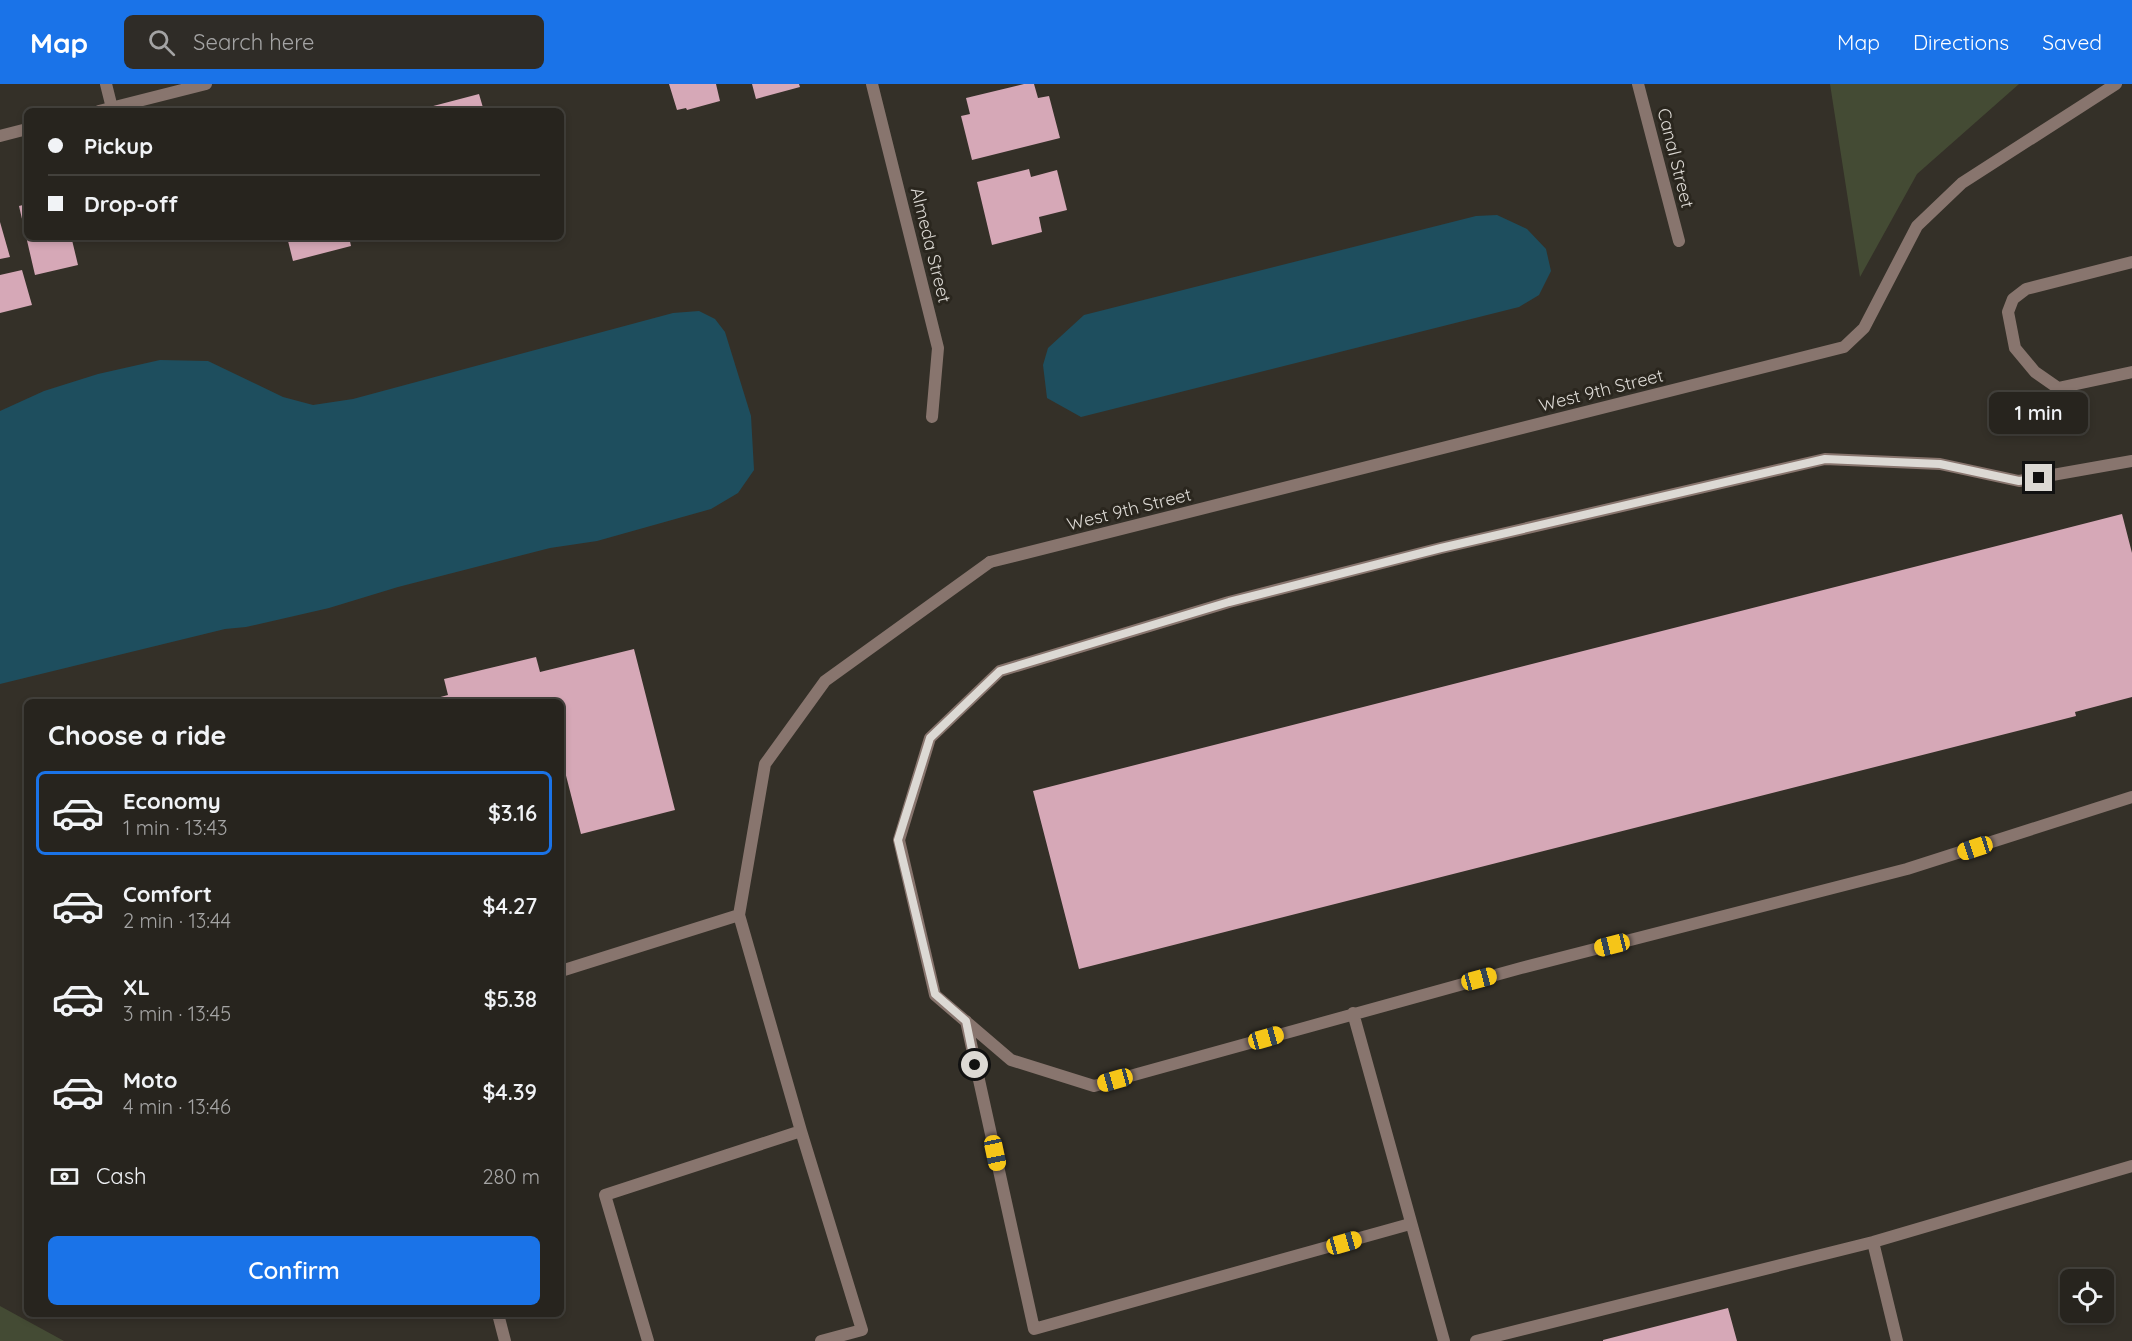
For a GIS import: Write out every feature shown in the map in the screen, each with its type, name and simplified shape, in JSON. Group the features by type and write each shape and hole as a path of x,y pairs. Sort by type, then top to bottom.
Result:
{"street":[{"path":"106,84 112,108 206,84"},
{"name":"Almeda Street","path":"872,84 938,348 932,417"},
{"name":"Canal Street","path":"1638,84 1679,241"},
{"name":"West 9th Street","path":"740,915 765,764 825,681 990,562 1844,347 1864,328 1917,226 1962,183 2116,84"},
{"path":"0,136 24,130"},
{"path":"2132,262 2026,289 2013,299 2008,312 2015,348 2035,372 2058,388 2132,372"},
{"path":"2132,461 2019,481 1940,464 1825,459 1453,546 1229,602 1000,671 930,738 898,840 935,994 1011,1060 1094,1086 1353,1013 1907,869 2132,797"},
{"path":"564,970 740,915 801,1131 862,1330 821,1341"},
{"path":"1353,1013 1444,1341"},
{"path":"966,1021 1034,1329 1410,1224"},
{"path":"648,1341 605,1195 801,1131"},
{"path":"1476,1341 1873,1242 2132,1166"},
{"path":"1873,1242 1897,1341"},
{"path":"499,1317 505,1341"}],"green space":[{"path":"1830,84 2019,84 1917,174 1860,277"},
{"path":"0,1306 64,1341 0,1341"}],"water":[{"path":"1497,215 1527,229 1546,249 1551,271 1539,295 1519,307 1081,417 1047,398 1043,365 1048,348 1084,315 1476,216"},
{"path":"699,311 715,319 725,332 751,416 754,470 738,493 711,509 597,541 550,548 398,587 329,608 246,627 225,629 0,684 0,411 44,391 98,374 160,360 208,361 283,397 313,405 353,399 673,313"}],"building":[{"path":"669,84 716,84 720,101 687,110 686,108 677,110"},
{"path":"752,84 799,84 800,87 756,99"},
{"path":"1024,84 1034,84 1038,98 1049,96 1060,138 972,160 961,116 970,114 966,98"},
{"path":"479,94 483,108 426,108"},
{"path":"1029,169 1031,177 1057,170 1067,210 1039,217 1042,232 992,245 977,182"},
{"path":"24,205 24,228 19,206"},
{"path":"0,222 10,257 0,259"},
{"path":"27,240 72,240 78,265 35,275"},
{"path":"288,240 350,240 351,246 293,261"},
{"path":"22,270 32,305 0,313 0,275"},
{"path":"2122,514 2132,553 2132,697 2075,712 2076,716 1079,969 1033,791"},
{"path":"634,649 675,810 581,834 564,768 564,699 433,699 448,695 444,679 536,657 540,672"},
{"path":"1728,1308 1737,1341 1603,1341 1603,1340"}],"route":[{"path":"975,1065 966,1021 935,994 898,840 930,738 1000,671 1229,602 1441,548 1825,459 1940,464 2019,481 2039,478"}]}
